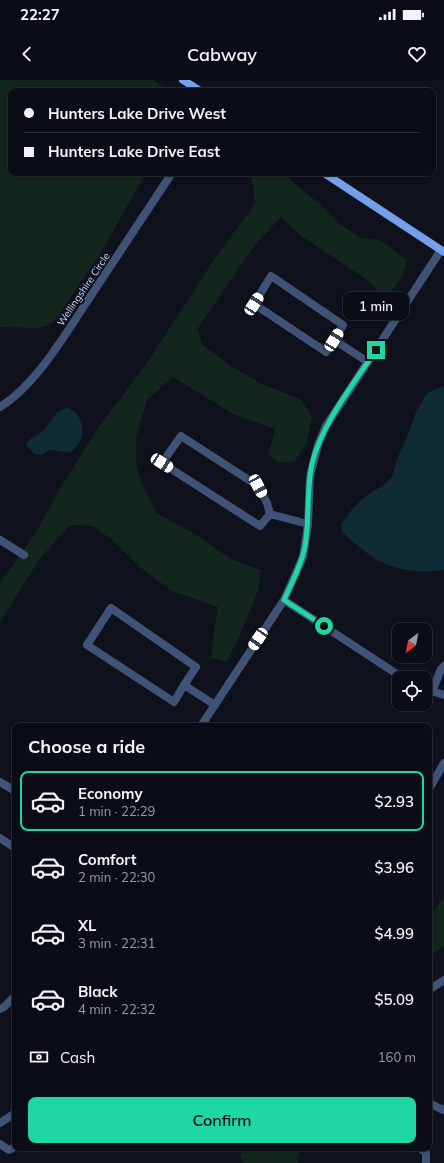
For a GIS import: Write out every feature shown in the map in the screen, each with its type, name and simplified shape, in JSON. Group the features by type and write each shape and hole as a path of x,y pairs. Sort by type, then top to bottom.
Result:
{"main road":[{"path":"183,80 195,88"},
{"path":"329,176 443,251"}],"street":[{"name":"Wellingshire Circle","path":"0,407 9,402 24,387 57,347 170,176"},
{"path":"203,723 284,600 303,557 308,524 309,482 318,445 326,426 443,251"},
{"path":"271,276 343,325 334,340 326,352 254,304 271,276"},
{"path":"334,340 368,362"},
{"path":"182,436 258,486 267,503 270,514 260,526 162,463 182,436"},
{"path":"270,514 308,524"},
{"path":"0,540 24,555"},
{"path":"284,600 392,671"},
{"path":"111,608 196,667 184,685 174,702 87,645 111,608"},
{"path":"432,685 444,666"},
{"path":"184,685 215,705"},
{"path":"432,691 444,695"},
{"path":"432,784 444,763"},
{"path":"0,782 12,789"},
{"path":"0,838 12,846"},
{"path":"432,988 444,980"},
{"path":"0,1009 12,999"},
{"path":"432,1104 443,1110 444,1108"},
{"path":"0,1123 12,1115"},
{"path":"0,1144 9,1150 12,1148"},
{"path":"424,1151 426,1152 426,1163"}],"green space":[{"path":"0,80 153,80 165,88 8,88 8,176 144,176 101,252 54,322 37,328 0,327"},
{"path":"247,176 286,176 319,203 340,224 361,238 379,240 407,260 402,277 385,300 369,281 300,235 281,217 254,246 198,328 202,344 231,366 262,384 300,399 312,416 306,445 294,462 279,463 268,455 275,429 233,414 173,377 147,400 136,437 136,463 140,479 156,513 195,534 231,559 261,570 258,591 227,662 211,658 218,607 172,591 141,568 111,539 93,526 70,525 41,557 0,622 0,581 14,564 36,532 62,485 99,427 145,366 217,255 255,204 252,178"},
{"path":"444,897 444,946 432,955 432,914"},
{"path":"241,1151 301,1151 297,1156 298,1163 244,1163 240,1157"}],"water":[{"path":"444,386 444,570 419,571 403,569 379,561 365,552 342,532 341,525 353,508 365,497 385,484 393,475 397,459 416,412 427,393"},
{"path":"67,408 75,412 82,425 83,430 78,444 72,452 50,450 41,455 34,454 26,445 28,442 45,429 59,411"}],"route":[{"path":"324,626 284,600 303,557 308,524 308,487 312,465 318,445 326,426 376,350"}]}
